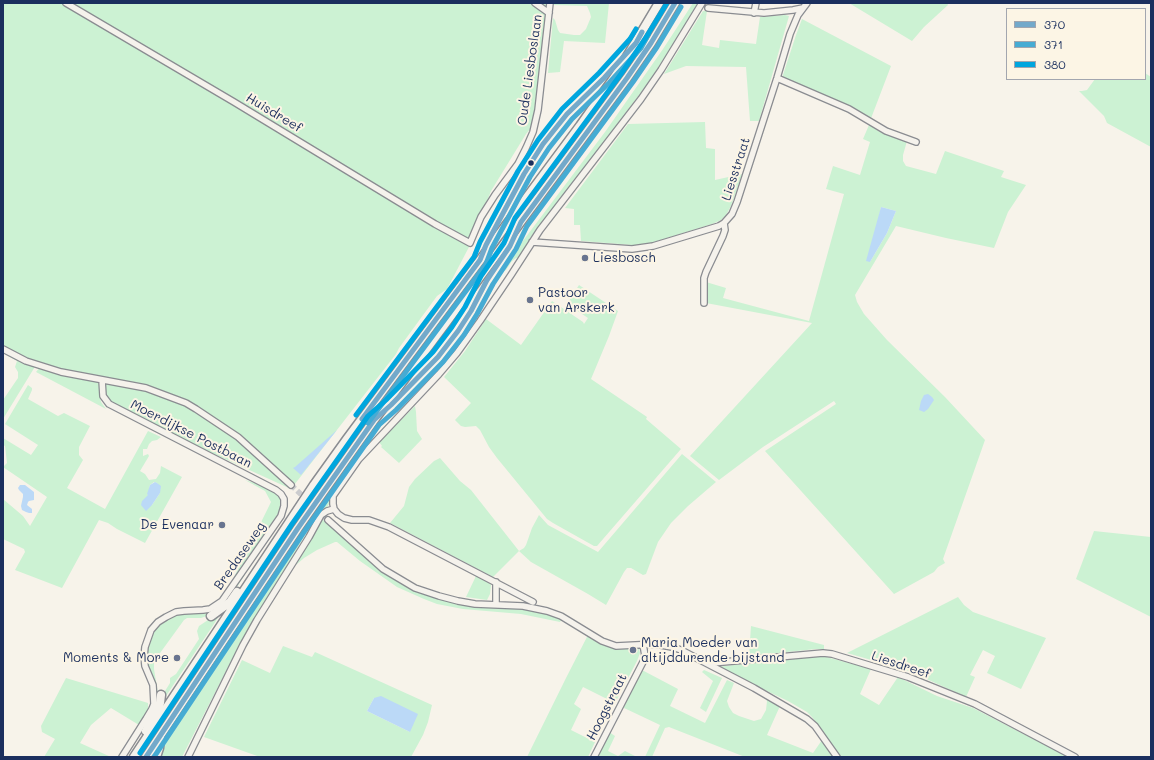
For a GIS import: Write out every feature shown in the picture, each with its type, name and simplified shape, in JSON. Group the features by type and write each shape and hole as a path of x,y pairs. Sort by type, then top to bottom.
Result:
{"highway":[{"path":"134,757 347,439 580,126 616,75 659,3"},
{"path":"146,757 321,495 384,407 623,84 651,43 675,3"},
{"path":"211,616 230,602 249,576 266,558"},
{"path":"134,757 160,703 161,695"},
{"path":"156,757 161,735"}],"street":[{"name":"Huisdreef","path":"66,3 234,102 435,224 470,243"},
{"path":"534,3 549,13"},
{"name":"Oude Liesboslaan","path":"470,243 481,217 518,164 533,132 538,110 550,3"},
{"path":"533,602 389,526 369,520 352,520 344,518 334,509 332,504 333,496 359,459 457,353 540,230 641,99 661,70 702,3"},
{"path":"754,12 756,3"},
{"path":"708,8 754,12 786,11 805,5"},
{"name":"Liesstraat","path":"724,223 732,214 737,202 790,34 805,5"},
{"path":"786,11 791,13 795,22"},
{"path":"777,78 849,109 886,131 916,142"},
{"path":"532,242 632,249 653,246 719,226 724,223 725,230 723,236 704,278 704,303"},
{"name":"Moerdijkse Postbaan","path":"3,349 38,365 61,372 146,388 186,403 238,437 291,485"},
{"name":"Moerdijkse Postbaan","path":"102,380 103,396 109,404 276,490 284,499"},
{"name":"Bredaseweg","path":"122,757 154,704 153,685 145,666 144,656 145,647 151,630 158,622 176,612 203,610 222,601 280,516 284,506 284,499"},
{"path":"188,757 243,645 257,620 322,515 327,511 334,509"},
{"path":"328,520 383,569 415,588 458,601 475,604 523,606 547,611 561,616 602,640 616,646 655,644 681,650 797,712 815,726 837,757"},
{"path":"496,582 496,604"},
{"name":"Hoogstraat","path":"594,757 644,660 645,656 643,644"},
{"name":"Liesdreef","path":"704,662 712,663 823,653 832,654 908,677 975,704 1075,757"}],"green space":[{"path":"3,3 548,3 539,118 526,134 491,191 469,247 447,289 437,296 396,354 291,489 190,443 100,396 101,402 106,409 36,372 40,367 3,345"},
{"path":"554,3 609,3 605,43 564,41 560,72 548,73 553,18 560,33 580,35 586,29 591,17 587,6 554,5"},
{"path":"693,3 698,3 653,76 530,238 520,257 512,261 506,270 501,270 605,132"},
{"path":"849,3 947,3 948,5 924,27 912,41"},
{"path":"703,11 707,11 702,45 719,48 720,40 756,44 760,17 789,16 759,121 750,121 746,67 686,66 664,74"},
{"path":"802,19 891,66 870,121 782,78"},
{"path":"1146,74 1151,77 1151,147 1107,123 1104,116 1079,91 1087,90 1094,80 1146,80"},
{"path":"705,122 706,148 715,149 715,180 742,174 731,206 721,220 645,245 581,241 580,225 574,225 574,209 565,208 628,124"},
{"path":"869,125 880,132 907,141 903,155 903,161 906,166 936,174 945,151 1004,171 1001,177 1026,185 1008,212 994,248 896,226 855,295 864,314 887,340 945,397 985,440 943,559 945,563 938,567 934,572 894,594 765,451 836,404 834,401 763,447 719,480 690,456 812,323 706,303 706,282 726,288 723,298 809,321 844,194 826,189 833,166 860,175 870,142 863,139","holes":["881,207 896,211 887,233 870,262"]},
{"path":"579,285 618,311 591,379 647,417 646,419 681,449 597,546 594,546 547,519 497,458 480,430 476,426 461,426 455,420 471,403 444,377 465,351 486,319 521,345 552,301 584,324 588,318 567,304"},
{"path":"3,351 36,365 3,419 3,400 18,378 18,372 15,367 17,361 3,353"},
{"path":"28,385 32,388 32,390 28,399 58,416 64,413 90,426 79,447 79,455 83,460 67,488 105,509 148,431 161,437 152,441 147,449 143,449 143,456 148,454 149,456 140,471 145,474 149,480 156,479 160,473 161,466 182,477 145,543 108,523 99,520 62,588 15,570 25,552 24,549 3,539 3,499 23,516 30,526 47,497 3,467 7,463 3,438 31,455 38,445 5,424","holes":["154,482 157,483 160,493 152,505 148,495 150,485"]},
{"path":"415,406 417,431 422,439 399,463 381,447 382,446 379,442"},
{"path":"682,454 716,482 671,523 658,542 646,574 643,575 631,568 627,568 606,605 531,562 519,551 526,545 532,528 539,515 548,525 598,552"},
{"path":"440,458 460,481 471,490 519,551 493,577 390,523 404,506 409,487 415,479 434,461"},
{"path":"245,480 270,488 279,495 282,500 282,505 278,514 233,579 271,502 265,491"},
{"path":"331,491 331,500 328,506 317,515 243,638 182,757 159,757 161,749 241,630"},
{"path":"322,519 372,563 407,587 427,595 537,611 562,618 560,622 521,614 463,609 437,604 397,587 360,561 337,542 317,550 296,565"},
{"path":"1094,531 1151,537 1151,617 1076,579"},
{"path":"258,553 231,597 210,615 201,618 187,618 184,620 155,660 154,669 158,693 155,705 147,666 146,648 154,628 172,615 201,612 221,604"},
{"path":"476,576 486,579 491,585 490,594 487,600 466,597"},
{"path":"958,597 964,605 973,612 1046,638 1021,689 987,673 995,656 983,650 970,675 975,677 966,697 909,671 847,653"},
{"path":"223,610 162,702 165,691 170,683 170,678 176,674 199,639 197,631 199,626"},
{"path":"751,626 824,645 824,649 749,656"},
{"path":"589,633 623,649 639,649 640,653 637,661 615,703 583,687 574,704 581,709 571,730 595,742 588,757 527,757 566,678"},
{"path":"283,646 312,657 315,652 432,705 428,722 411,757 260,757 204,737 242,660 270,673","holes":["374,698 410,732 367,711"]},
{"path":"823,656 871,669 860,694 879,705 898,677 937,696 973,708 1068,757 841,757 807,712 788,701 716,667"},
{"path":"642,670 678,689 670,706 705,723 727,680 734,683 727,701 733,713 754,721 761,719 766,710 767,701 765,698 780,706 767,735 813,753 822,740 834,757 745,757 669,727 665,728 652,757 645,757 660,725 622,707"},
{"path":"704,670 722,678 706,712 700,708 713,681 702,672"},
{"path":"66,678 148,703 148,709 139,725 111,708 91,725 80,743 111,757 44,757 55,739 42,732 41,726"},
{"path":"609,732 615,736 608,751 618,756 625,751 637,757 597,757"}],"water":[{"path":"881,207 896,211 887,233 870,262 866,261"},
{"path":"928,394 934,400 924,412 919,410 921,401 924,395"},
{"path":"337,430 301,475 293,468 295,467"},
{"path":"155,482 161,486 160,493 146,511 141,505 142,501 148,495 150,485"},
{"path":"20,485 25,485 34,492 34,500 29,501 27,505 32,509 32,513 22,510 21,506 23,494 18,488"},
{"path":"381,696 418,714 410,732 367,711 374,698"}],"tunnel":[{"path":"291,485 328,520"}],"transit line":[{"name":"380","path":"140,753 292,524 368,416 386,400 433,352 452,327 465,307 481,276 504,243 515,218 621,74 667,3"},
{"name":"370","path":"146,757 298,528 374,420 391,405 438,357 458,331 471,311 487,280 510,246 521,222 627,78 651,43 675,3"},
{"name":"371","path":"154,757 304,532 379,425 396,410 443,362 464,335 493,284 516,249 527,226 633,82 657,47 681,7"},
{"name":"380","path":"356,415 474,257 480,242 518,171 538,140 562,109 599,73 630,39 636,29"},
{"name":"370","path":"362,419 480,260 486,245 524,174 543,144 567,114 604,78 636,43 642,32"},
{"name":"371","path":"368,423 486,264 492,248 530,177 549,148 572,119 609,83 641,48 648,35"}],"place":[{"name":"Liesbosch","path":"585,258"},
{"name":"Pastoor van Arskerk","path":"530,300"},
{"name":"De Evenaar","path":"222,525"},
{"name":"Maria Moeder van altijddurende bijstand","path":"633,650"},
{"name":"Moments & More","path":"177,658"}]}
